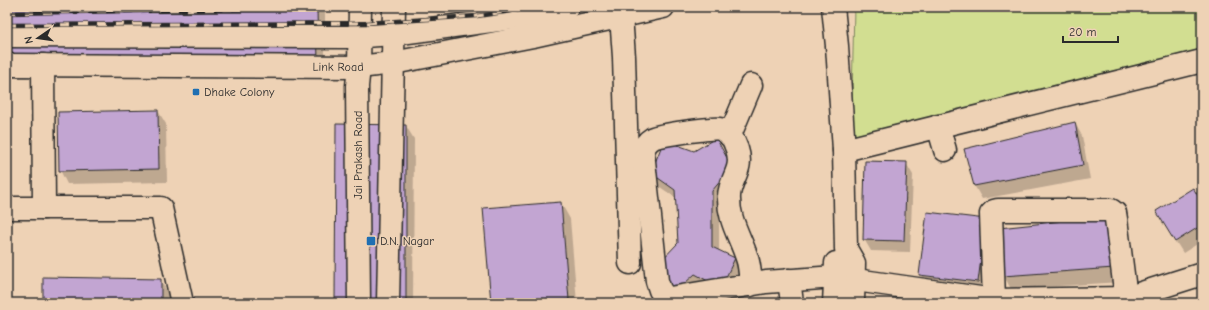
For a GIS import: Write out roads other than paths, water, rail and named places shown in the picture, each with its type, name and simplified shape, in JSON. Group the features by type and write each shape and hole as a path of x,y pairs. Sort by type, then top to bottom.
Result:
{"street":[{"name":"Jai Prakash Road","path":"359,303 357,86 359,67 360,7"},
{"path":"388,303 394,7"},
{"path":"7,36 359,36 393,34 502,13 529,16 568,7"},
{"name":"Link Road","path":"7,65 359,67 393,63 503,42 663,7"},
{"path":"833,7 838,46 844,150 846,249 854,263 844,279 834,303"},
{"path":"502,13 503,42"},
{"path":"621,16 624,57 630,263"},
{"path":"844,150 1202,61"},
{"path":"43,65 44,208"},
{"path":"730,135 751,85"},
{"path":"938,126 945,150"},
{"path":"751,285 748,260 735,230 730,211 729,196 738,169 739,156 735,142 730,135 720,129 710,128 654,138 643,147 643,152 657,281 660,290 665,297 670,298 789,280 844,279 994,300 1126,298 1202,274"},
{"path":"7,208 161,208 182,303"},
{"path":"994,300 991,214 998,210 1111,210 1115,213 1126,298"},
{"path":"844,279 854,303"},
{"path":"789,280 792,303"}],"railway":[{"path":"7,13 391,7"},
{"path":"7,25 366,23 477,16 539,7"}],"place":[{"name":"Dhake Colony","path":"196,92"},
{"name":"D.N. Nagar","path":"371,241"}]}
